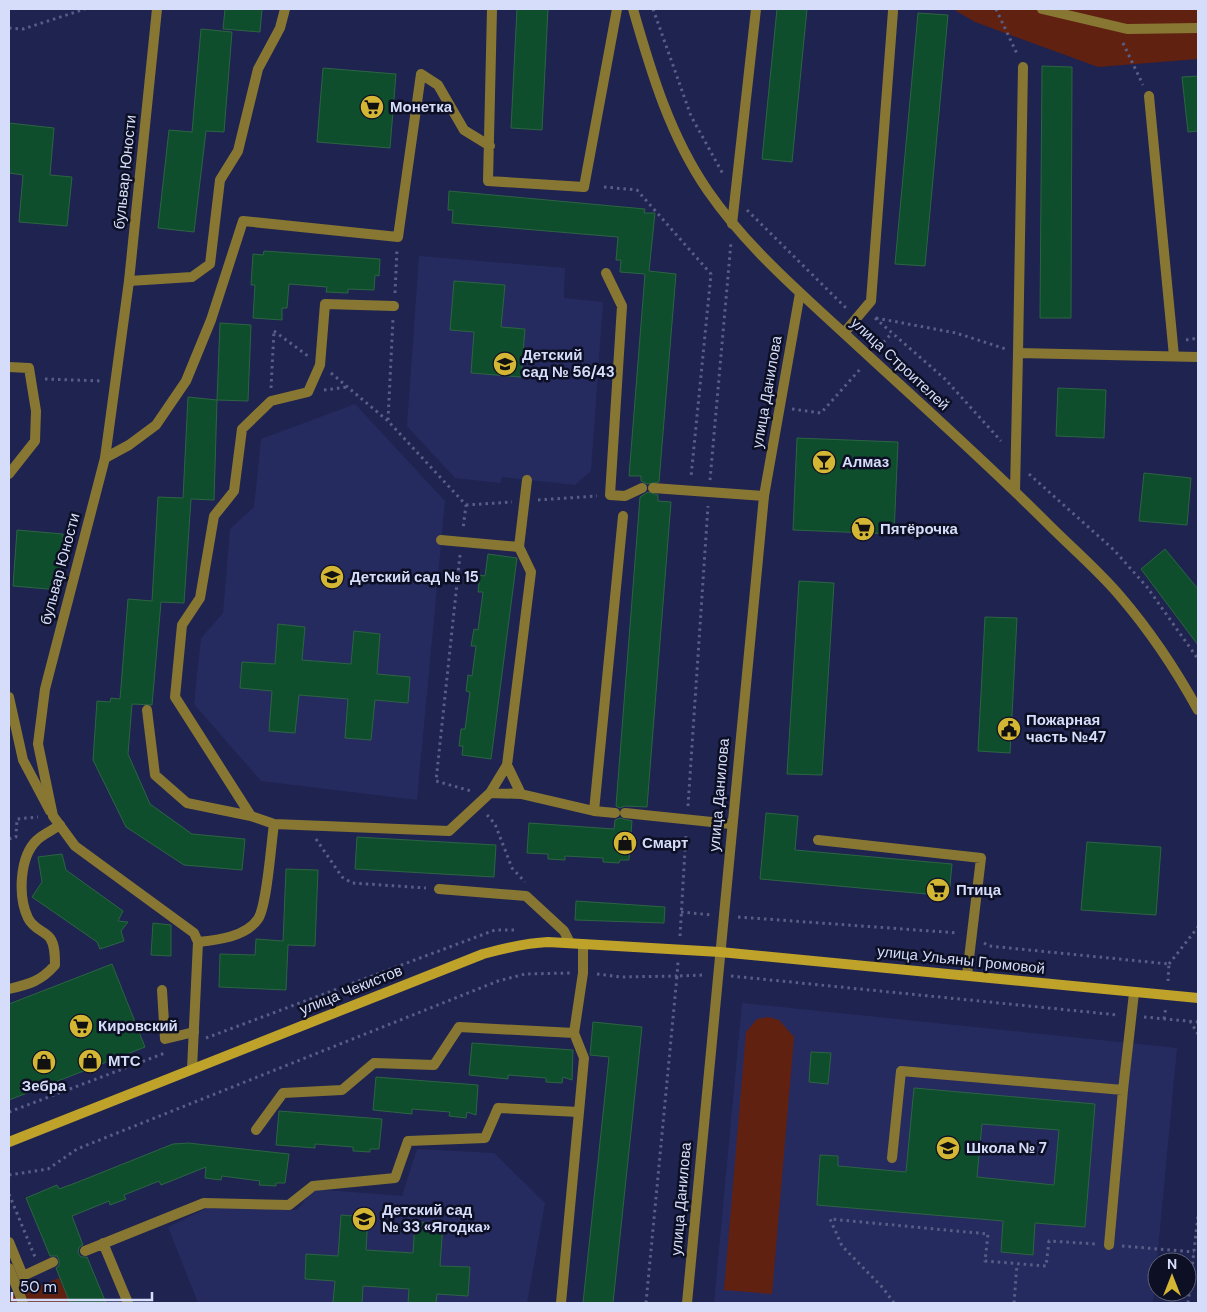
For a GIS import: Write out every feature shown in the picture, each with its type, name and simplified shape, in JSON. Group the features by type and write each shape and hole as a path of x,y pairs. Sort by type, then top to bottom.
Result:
{"street":[{"name":"бульвар Юности","path":"157,9 129,281 105,458 45,689 38,744 53,816 75,846 134,891 181,922 194,933 198,942"},
{"path":"129,281 192,277 210,264 220,180 238,151 258,69 280,28 285,9"},
{"path":"492,9 488,181 584,187 617,9"},
{"name":"улица Строителей","path":"633,9 652,76 668,117 685,153 707,189 732,224 800,293 1015,491 1120,596 1177,672 1198,710"},
{"path":"732,224 756,9"},
{"path":"1042,9 1127,30 1198,28"},
{"path":"844,333 871,301 893,11"},
{"path":"1015,491 1023,67"},
{"path":"105,458 129,446 156,425 186,381 211,320 243,221 398,237 421,74 438,85 464,130 490,146"},
{"path":"1149,96 1174,356"},
{"path":"606,273 622,306 610,495 625,496 642,488"},
{"name":"улица Данилова","path":"687,1303 731,824 764,496 800,293"},
{"path":"251,816 175,697 182,625 200,598 214,516 234,491 242,429 270,401 308,392 320,365 325,304 394,306"},
{"path":"1018,353 1198,356"},
{"path":"9,367 29,368 36,411 35,441 9,474"},
{"path":"147,710 155,776 187,803 251,816 274,824 449,831 490,793 507,765 531,572 519,547 527,480"},
{"path":"653,488 764,496"},
{"path":"594,811 623,516"},
{"path":"442,540 462,540 519,547"},
{"path":"9,697 23,760 53,816"},
{"path":"507,765 521,794"},
{"path":"490,793 521,794 594,811 731,824"},
{"path":"192,1069 198,942 221,940 242,931 258,920 262,906 274,824"},
{"path":"9,989 44,977 55,965 54,949 50,937 35,929 28,918 21,894 22,874 36,840 60,825"},
{"path":"818,840 981,858 967,975"},
{"path":"439,889 526,896 564,930 570,943"},
{"name":"улица Чекистов","path":"9,1142 483,954 531,943 570,943 720,952"},
{"path":"560,1303 584,1058 574,1033 583,973 583,944"},
{"name":"улица Ульяны Громовой","path":"720,952 1198,998"},
{"path":"162,990 165,1039 194,1032"},
{"path":"1110,1245 1123,1090 1134,992"},
{"path":"256,1130 283,1093 342,1090 374,1063 434,1065 459,1027 574,1033"},
{"path":"892,1158 901,1071 1123,1090"},
{"path":"85,1251 204,1203 289,1204 313,1186 395,1178 408,1141 486,1138 498,1108 579,1112"},
{"path":"9,1242 23,1276 53,1262"},
{"path":"103,1244 128,1303"},
{"path":"9,1268 23,1303"}],"path":[{"path":"9,28 23,30 85,9"},
{"path":"996,9 1023,67"},
{"path":"1115,27 1149,96"},
{"path":"604,187 636,190 711,274 690,490"},
{"path":"646,1303 677,976 708,492 732,224"},
{"path":"388,421 398,237"},
{"path":"876,318 956,333 1018,353"},
{"path":"270,401 274,330 349,387 388,421 466,505 436,781 475,792 478,806"},
{"path":"801,411 821,413 892,333"},
{"path":"32,378 115,382"},
{"path":"308,392 349,387"},
{"path":"1147,587 1198,659"},
{"path":"9,839 16,837 17,819 53,816"},
{"path":"305,824 342,877 352,883 420,888"},
{"path":"496,824 502,840"},
{"path":"681,912 972,934 989,946 1169,964"},
{"path":"1164,1019 1169,964 1198,927"},
{"path":"9,1175 48,1169 77,1149 498,981 546,972 621,977 718,975 1198,1022"},
{"path":"1190,1022 1198,1034"},
{"path":"9,1194 40,1269"},
{"path":"1188,1303 1198,1216"},
{"path":"894,1303 883,1288 842,1246 830,1220 988,1234 986,1261 1017,1264 1014,1303"}],"shaded area":[{"path":"953,9 1198,9 1198,59 1098,67 975,22"},
{"name":"Детский сад № 56/43","path":"419,256 565,268 564,298 603,302 591,471 575,485 502,477 500,483 455,478 407,426"},
{"name":"Детский сад № 15","path":"355,404 445,501 417,800 261,781 194,704 201,638 223,613 230,529 254,507 261,439"},
{"name":"Школа № 7","path":"742,1003 1177,1048 1158,1252 1147,1252 1147,1302 1153,1303 714,1303"},
{"path":"768,1017 779,1020 794,1037 772,1294 724,1290 746,1032 757,1019"},
{"name":"Детский сад № 33 «Ягодка»","path":"417,1149 494,1153 545,1203 527,1303 198,1303 168,1227 209,1207 297,1210 314,1189 402,1196"},
{"path":"59,1278 70,1303 9,1303 9,1294 10,1297"}],"building":[{"path":"225,9 262,9 260,32 223,29"},
{"path":"517,9 548,9 542,130 511,128"},
{"path":"777,9 807,9 792,162 762,159"},
{"path":"918,13 948,15 925,266 895,264"},
{"path":"201,29 232,32 224,132 206,131 194,232 158,228 169,130 192,132"},
{"path":"1042,66 1072,67 1071,318 1040,318"},
{"path":"323,68 396,74 390,148 317,142"},
{"path":"1198,76 1198,131 1188,132 1182,77"},
{"path":"9,123 54,128 50,175 72,177 67,226 19,222 23,175 9,173"},
{"path":"449,191 645,209 644,213 655,213 649,271 676,274 659,482 647,484 641,481 641,476 629,476 645,274 620,272 621,260 616,260 618,237 452,223 453,210 448,210"},
{"path":"264,251 380,259 379,276 375,275 374,290 348,289 348,293 326,292 327,287 289,284 287,308 282,308 282,320 253,318 255,285 251,285 253,254 263,255"},
{"path":"454,281 505,285 501,327 525,329 521,377 471,373 474,332 450,330"},
{"path":"220,323 251,325 248,401 217,400"},
{"path":"1058,388 1106,390 1104,438 1056,436"},
{"path":"188,397 217,400 214,500 191,499 184,603 161,602 152,705 132,704 128,754 150,804 192,834 245,839 242,870 184,865 126,827 93,760 97,701 110,702 111,698 120,699 128,599 152,601 158,497 183,498"},
{"path":"797,438 898,442 894,534 793,530"},
{"path":"1144,473 1191,478 1187,525 1139,521"},
{"path":"648,492 658,495 658,501 671,502 647,807 625,806 620,808 616,806 640,497"},
{"path":"17,530 63,534 59,590 13,586"},
{"path":"1165,549 1198,589 1198,645 1141,569"},
{"path":"488,554 517,558 491,759 462,755 463,746 459,746 461,729 465,729 470,692 466,691 468,675 472,676 476,646 471,646 474,629 478,630 483,592 478,592 480,575 485,576"},
{"path":"799,581 834,583 822,775 787,774"},
{"path":"985,617 1017,618 1010,753 978,751"},
{"path":"278,624 305,627 302,660 351,664 354,631 380,634 377,674 410,677 408,703 375,700 371,740 345,738 348,699 299,695 295,733 269,731 272,691 240,688 242,662 275,664"},
{"path":"766,813 798,816 795,850 952,864 949,896 760,879"},
{"path":"620,818 632,821 629,860 620,860 619,863 603,862 603,858 565,856 565,860 548,859 548,854 527,853 529,823 614,829 615,820"},
{"path":"357,837 496,845 494,877 355,869"},
{"path":"1087,842 1161,847 1156,915 1081,910"},
{"path":"62,854 66,870 123,911 118,921 128,922 121,931 124,941 100,949 97,942 32,897 42,882 38,857"},
{"path":"286,869 318,870 315,946 288,945 286,990 219,987 220,954 255,955 256,939 283,941"},
{"path":"576,901 665,907 664,923 575,920"},
{"path":"153,923 171,925 171,956 151,955"},
{"path":"112,964 145,1047 9,1100 9,1004"},
{"path":"593,1022 642,1027 613,1303 583,1303 609,1057 590,1055"},
{"path":"472,1043 573,1050 572,1080 563,1077 562,1083 546,1082 546,1078 508,1075 508,1079 469,1075"},
{"path":"811,1052 831,1053 828,1084 809,1082"},
{"path":"376,1077 478,1085 476,1115 467,1112 466,1118 449,1116 450,1112 412,1109 412,1114 373,1110"},
{"path":"914,1088 1095,1104 1085,1227 1035,1223 1033,1255 1001,1252 1003,1221 817,1205 820,1155 838,1156 838,1166 906,1172","holes":["982,1124 1059,1130 1054,1185 977,1177"]},
{"path":"279,1111 382,1119 379,1149 370,1149 370,1152 353,1151 353,1147 315,1144 315,1148 276,1145"},
{"path":"188,1143 289,1154 285,1183 276,1183 276,1186 259,1185 260,1181 222,1176 221,1180 205,1178 206,1167 161,1185 159,1181 124,1195 126,1199 110,1205 109,1201 72,1216 83,1245 79,1247 78,1253 81,1257 87,1257 106,1303 70,1303 56,1268 59,1266 59,1260 57,1256 50,1256 26,1198 57,1185 59,1189 173,1144"},
{"path":"341,1215 368,1217 366,1250 413,1253 415,1222 443,1224 440,1266 470,1267 468,1296 437,1294 436,1303 408,1303 409,1289 363,1286 362,1303 333,1303 335,1281 305,1279 306,1254 338,1256"}],"place":[{"name":"Монетка","path":"372,107"},
{"name":"Детский сад № 56/43","path":"505,364"},
{"name":"Алмаз","path":"824,462"},
{"name":"Пятёрочка","path":"863,529"},
{"name":"Детский сад № 15","path":"332,577"},
{"name":"Пожарная часть №47","path":"1009,729"},
{"name":"Смарт","path":"625,843"},
{"name":"Птица","path":"938,890"},
{"name":"Кировский","path":"81,1026"},
{"name":"МТС","path":"90,1061"},
{"name":"Зебра","path":"44,1062"},
{"name":"Школа № 7","path":"948,1148"},
{"name":"Детский сад № 33 «Ягодка»","path":"364,1219"}]}
